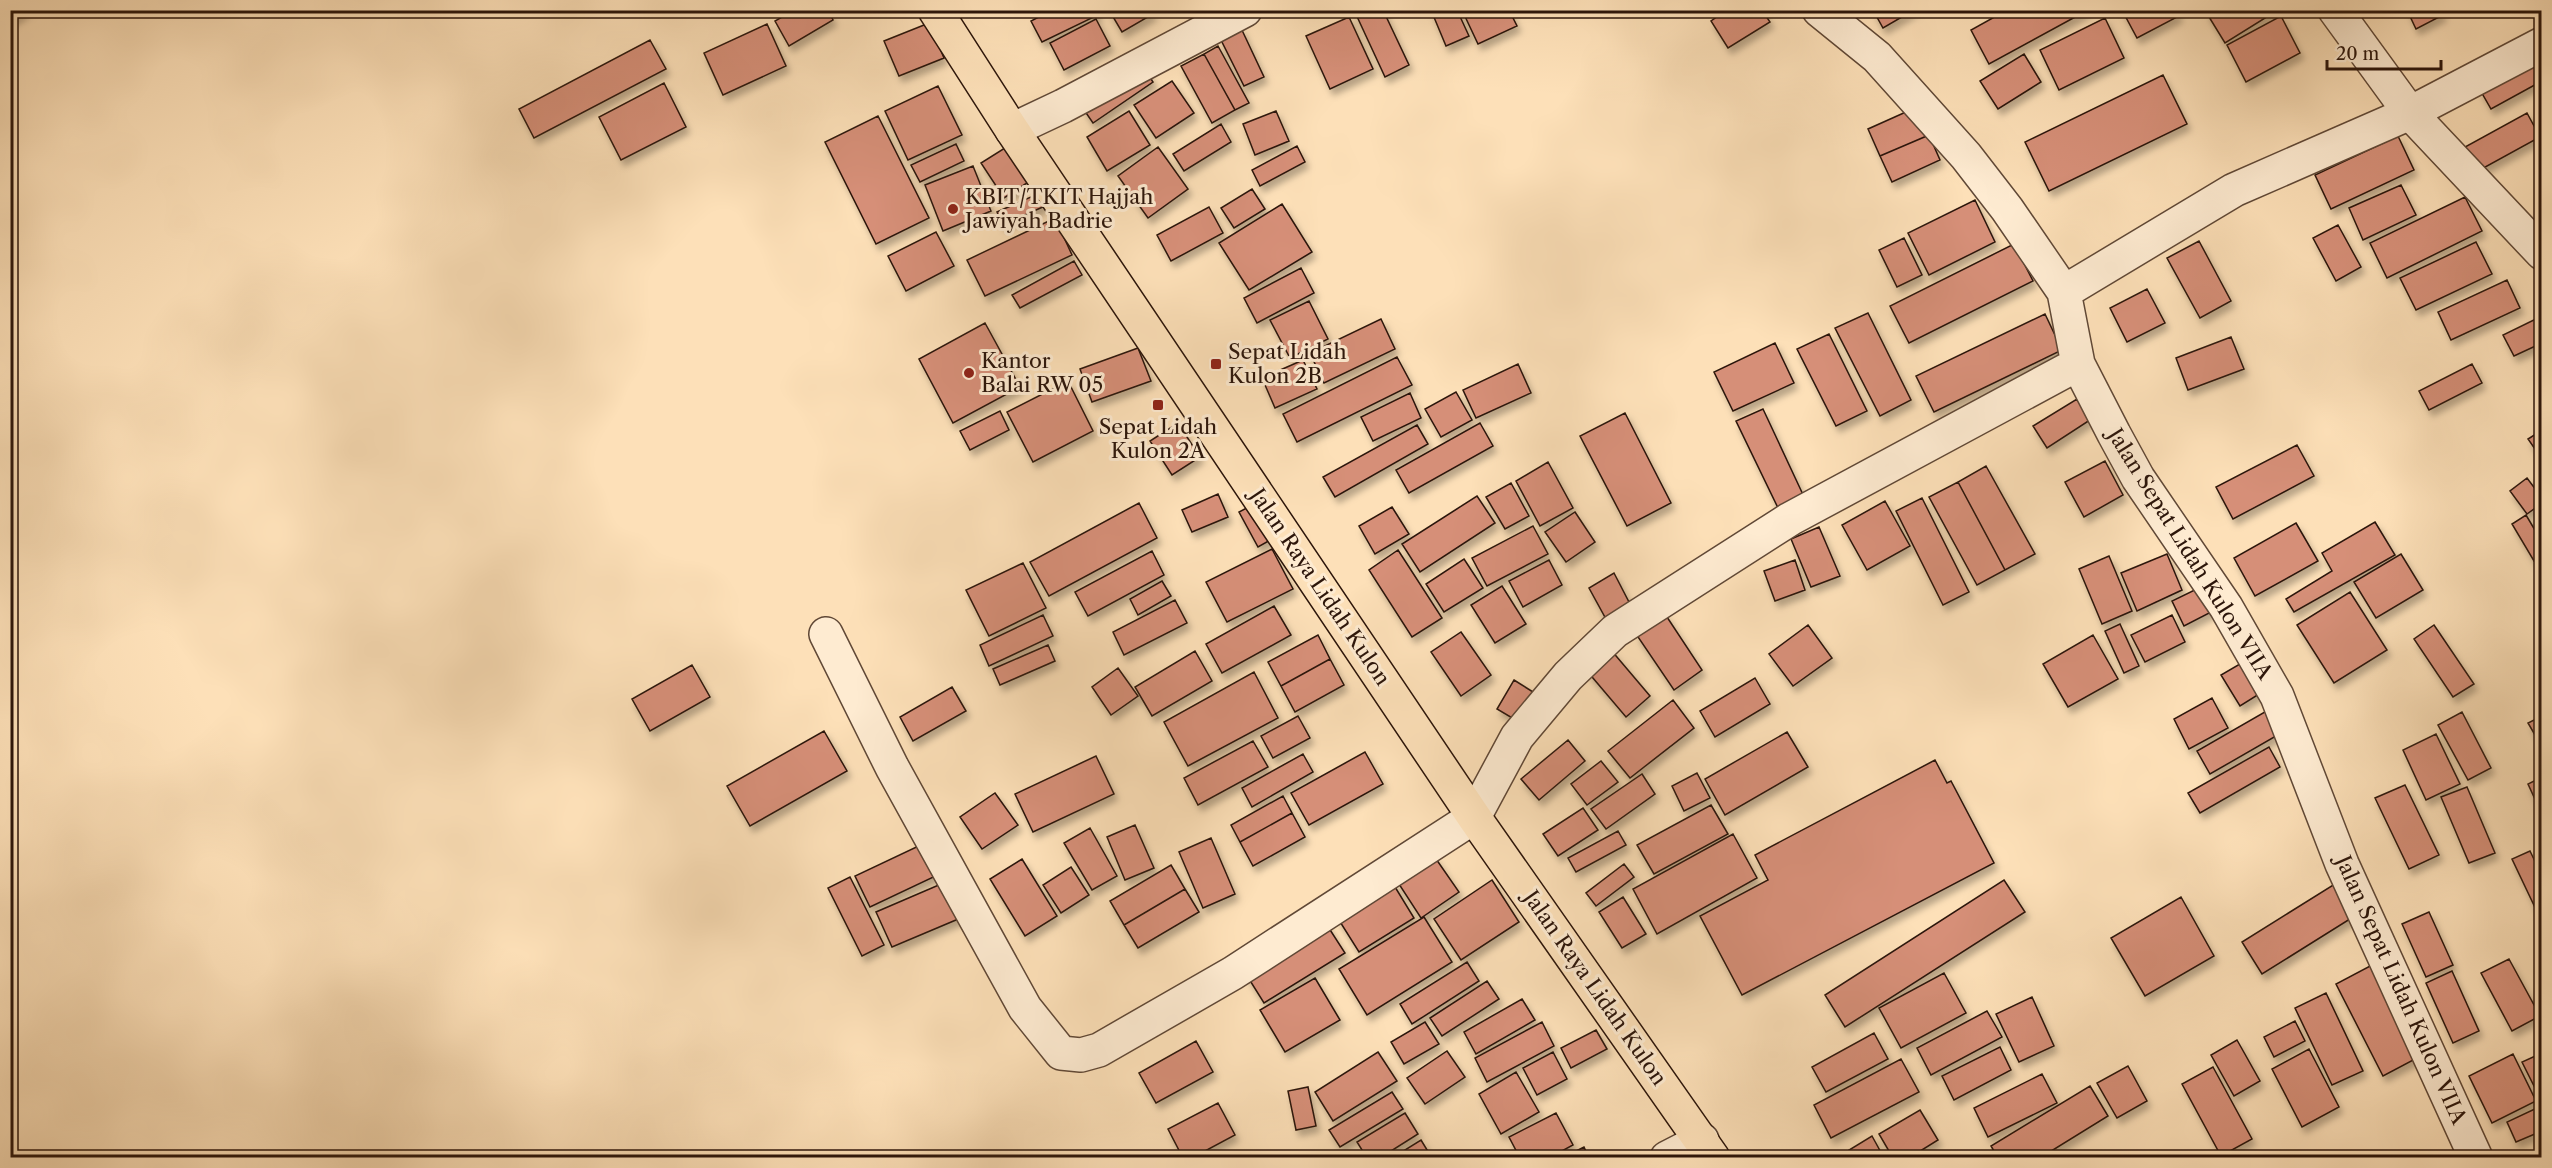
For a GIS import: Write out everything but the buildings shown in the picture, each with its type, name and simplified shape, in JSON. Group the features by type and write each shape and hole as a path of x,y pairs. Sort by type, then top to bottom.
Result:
{"main road":[{"name":"Jalan Raya Lidah Kulon","path":"935,10 1012,130 1474,817 1708,1149"}],"street":[{"path":"1012,130 1064,106 1245,10"},
{"name":"Jalan Sepat Lidah Kulon VIIA","path":"1819,10 1876,57 1966,156 2007,209 2064,292 2078,364 2138,478 2226,607 2277,696 2304,760 2342,864 2476,1158"},
{"path":"2335,10 2410,113 2541,253"},
{"path":"2064,292 2234,190 2410,113 2541,44"},
{"path":"826,634 892,767 1019,998 1060,1053 1081,1055 1099,1050 1233,973 1474,817 1517,737 1568,676 1615,632 1790,519 2078,364"},
{"path":"1667,1158 1708,1149"}],"place":[{"name":"KBIT/TKIT Hajjah Jawiyah Badrie","path":"953,209"},
{"name":"Sepat Lidah Kulon 2B","path":"1216,364"},
{"name":"Kantor Balai RW 05","path":"969,373"},
{"name":"Sepat Lidah Kulon 2A","path":"1158,405"}]}
